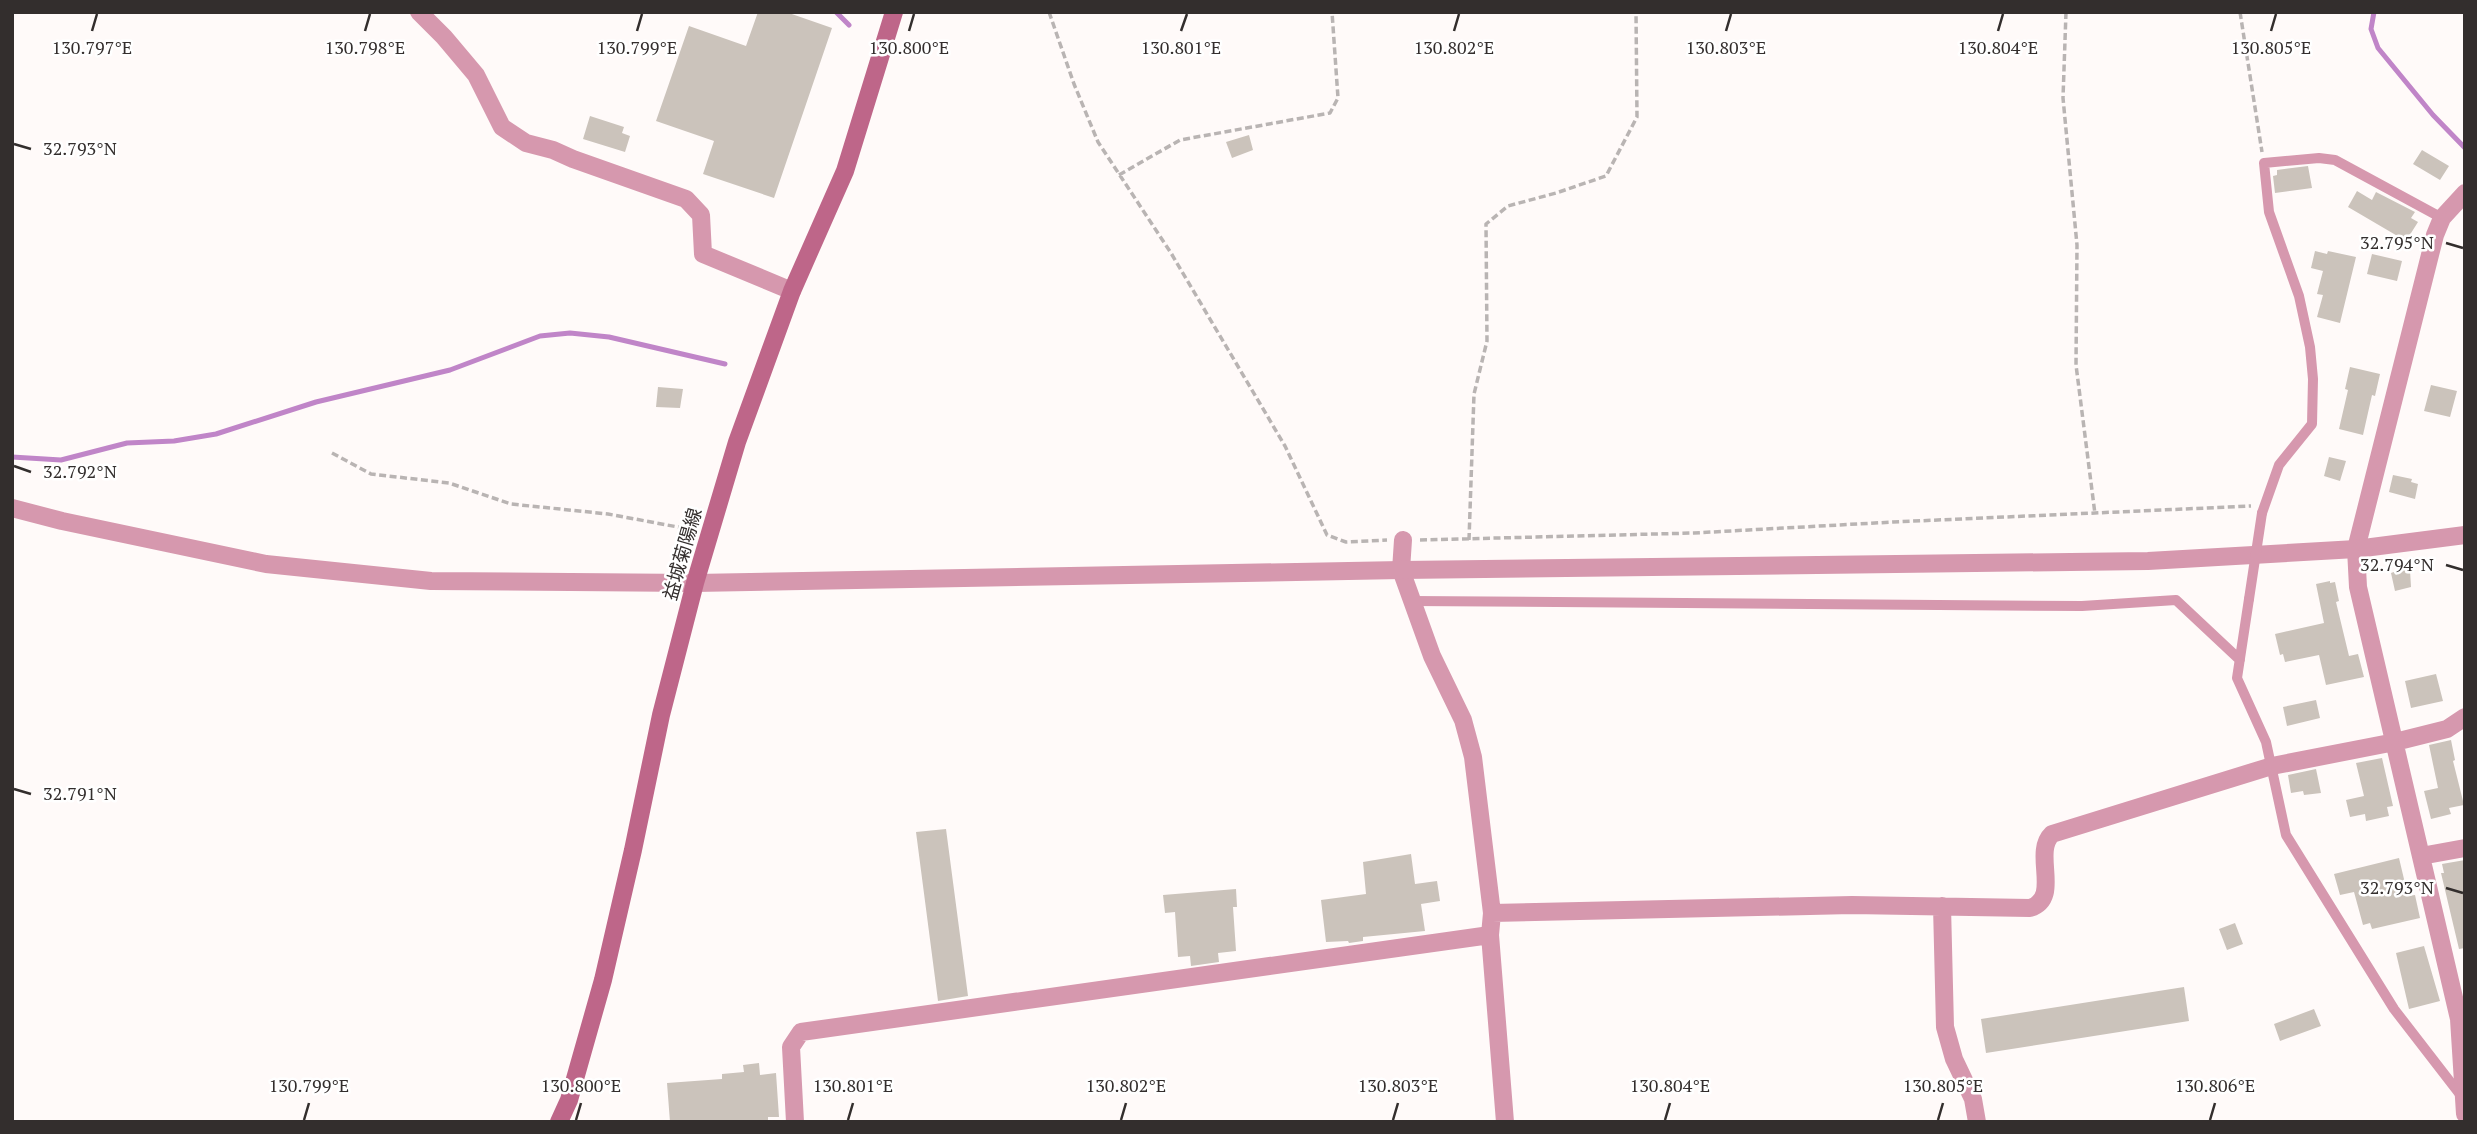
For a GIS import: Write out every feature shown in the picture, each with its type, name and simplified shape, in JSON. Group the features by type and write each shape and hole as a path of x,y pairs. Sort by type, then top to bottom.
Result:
{"main road":[{"name":"益城菊陽線","path":"559,1122 569,1100 603,980 660,715 695,583 737,442 792,291 845,171 894,12"}],"street":[{"path":"419,12 476,75 502,127 526,143 553,150 686,199 701,215 703,254 792,291"},
{"path":"2462,196 2442,218 2432,248 2356,549 2358,587 2459,1019 2464,1106"},
{"path":"12,508 62,522 266,564 431,581 695,583 1401,570 2148,561 2356,549 2465,534"},
{"path":"1403,540 1401,570 1432,656 1463,720 1473,757 1492,913 1490,935 1505,1122"},
{"path":"1492,913 1852,905 2035,906 2045,896 2045,844 2052,834 2272,766 2395,742 2447,729 2465,718"},
{"path":"2421,856 2465,848"},
{"path":"1942,906 1945,1027 1954,1059 1973,1099 1977,1122"},
{"path":"795,1122 791,1047 801,1032 1490,935"}],"lane":[{"path":"2442,218 2335,160 2319,158 2264,163 2269,212 2298,296 2311,347 2312,425 2279,465 2263,509 2237,678 2266,742 2286,835 2394,1009 2464,1106"},
{"path":"1412,601 2082,606 2176,600 2240,660"}],"path":[{"path":"1049,12 1098,142 1171,253 1285,446 1327,535 1346,542 1469,540 2263,509"},
{"path":"1119,175 1180,140 1330,113 1338,98 1332,12"},
{"path":"1469,540 1474,394 1487,341 1486,224 1508,206 1606,176 1637,117 1636,12"},
{"path":"2066,12 2063,98 2077,245 2076,365 2095,514"},
{"path":"2240,12 2264,163"},
{"path":"332,453 371,474 449,484 510,503 608,514 710,533"}],"building":[{"path":"758,12 786,12 832,28 774,198 703,174 714,141 656,121 689,26 746,46"},
{"path":"590,116 624,127 622,133 630,136 625,152 583,139"},
{"path":"1249,135 1253,150 1232,158 1226,142"},
{"path":"2422,150 2449,166 2440,180 2413,164"},
{"path":"2308,166 2312,188 2275,193 2273,176 2277,175 2277,170"},
{"path":"2357,191 2372,200 2376,192 2415,212 2411,218 2418,222 2406,241 2348,207"},
{"path":"2315,251 2356,257 2340,323 2317,317 2323,295 2317,294 2323,271 2311,268"},
{"path":"2372,254 2402,261 2397,281 2367,274"},
{"path":"2350,367 2380,374 2363,435 2339,429"},
{"path":"2431,385 2457,391 2450,417 2424,411"},
{"path":"658,387 683,389 680,408 656,407"},
{"path":"2329,457 2346,461 2340,481 2324,476"},
{"path":"2393,475 2412,479 2411,482 2418,484 2415,499 2389,492"},
{"path":"2410,570 2411,587 2395,591 2391,573"},
{"path":"2335,582 2339,601 2336,602 2349,656 2358,654 2364,677 2326,685 2319,655 2285,662 2283,654 2280,655 2275,634 2324,623 2316,584"},
{"path":"2436,674 2443,701 2411,708 2405,681"},
{"path":"2316,700 2320,718 2287,726 2283,707"},
{"path":"2451,740 2453,761 2464,805 2449,808 2451,814 2431,819 2424,791 2438,788 2429,745"},
{"path":"2382,758 2393,806 2387,807 2389,816 2366,821 2365,814 2350,817 2346,800 2364,796 2356,763"},
{"path":"2316,769 2321,793 2291,793 2288,775"},
{"path":"946,829 968,996 938,1001 916,832"},
{"path":"1411,854 1415,884 1437,881 1440,901 1421,904 1425,931 1363,937 1363,941 1349,943 1326,942 1321,900 1366,894 1363,862"},
{"path":"2399,858 2408,896 2415,895 2420,918 2372,929 2370,923 2363,925 2354,892 2340,895 2334,874"},
{"path":"2465,860 2465,948 2459,949 2441,873 2444,873 2442,864"},
{"path":"1236,889 1237,907 1233,907 1236,951 1218,953 1219,962 1191,966 1190,956 1178,957 1175,912 1165,913 1163,895"},
{"path":"2235,923 2243,944 2227,950 2219,929"},
{"path":"2424,946 2440,1001 2409,1009 2396,953"},
{"path":"2184,987 2189,1021 1986,1053 1981,1019"},
{"path":"2314,1009 2321,1026 2280,1041 2274,1024"},
{"path":"759,1063 760,1075 776,1073 779,1117 768,1117 768,1122 670,1122 667,1083 722,1079 722,1074 744,1072 743,1065"}],"waterway":[{"path":"836,12 849,25"},
{"path":"2374,12 2371,29 2378,48 2433,115 2465,148"},
{"path":"12,457 61,460 127,443 174,441 216,434 316,402 450,370 540,336 570,333 609,337 725,364"}]}
